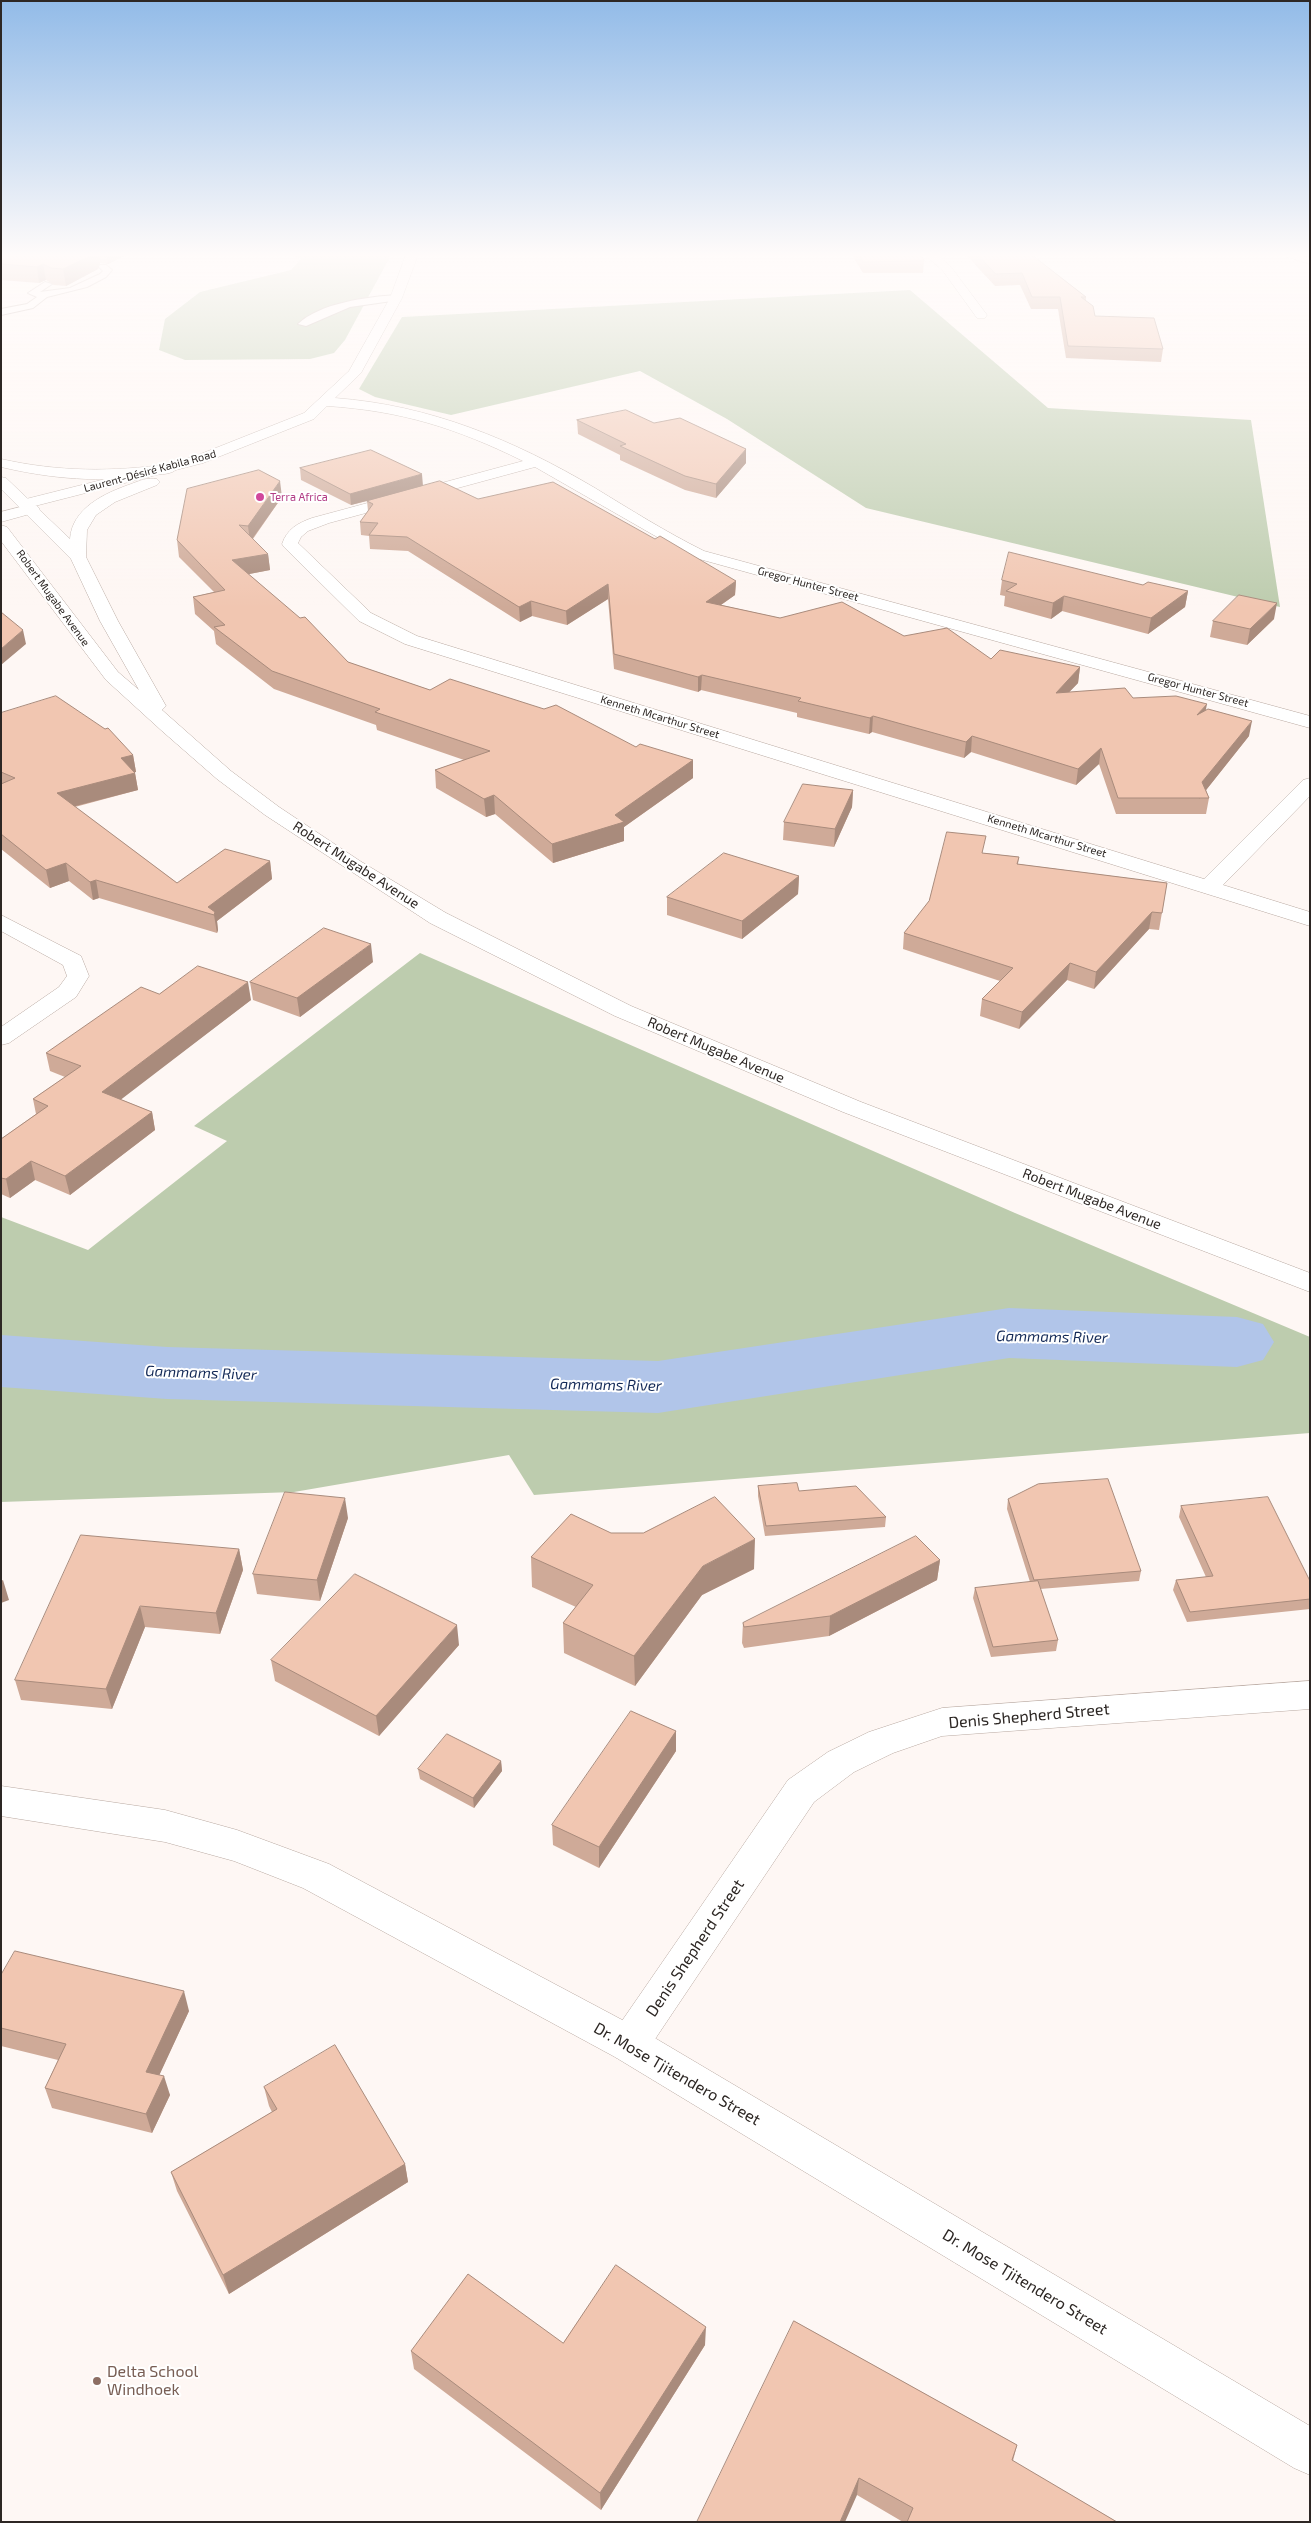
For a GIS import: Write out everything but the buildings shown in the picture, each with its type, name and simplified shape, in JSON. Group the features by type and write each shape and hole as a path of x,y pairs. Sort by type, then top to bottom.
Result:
{"street":[{"name":"Laurent-Désiré Kabila Road","path":"1,510 30,506 175,470 309,416 326,402 354,373"},
{"name":"Gregor Hunter Street","path":"326,402 390,408 422,415 468,430 536,462 591,492 664,538 698,554 1310,722"},
{"name":"Kenneth Mcarthur Street","path":"536,462 322,520 302,527 292,535 290,544 324,579 365,616 412,640 1310,918"},
{"path":"1,463 35,472 77,476 123,476 175,470"},
{"path":"78,557 79,530 86,518 100,506 122,492 175,470"},
{"name":"Robert Mugabe Avenue","path":"1,481 30,506 78,557 94,586 109,621 169,727"},
{"name":"Laurent-Désiré Kabila Road","path":"1,517 30,506"},
{"name":"Robert Mugabe Avenue","path":"1,530 33,569 57,605 112,676 169,727 224,775 272,811 353,865 438,918 623,1011 852,1106 1310,1283"},
{"path":"9,564 33,569"},
{"path":"1209,887 1310,784"},
{"path":"1,922 73,961 78,976 68,992 1,1038"},
{"name":"Denis Shepherd Street","path":"629,2044 801,1791 841,1762 881,1742 942,1722 1310,1695"},
{"name":"Dr. Mose Tjitendero Street","path":"1,1801 165,1826 237,1846 316,1876 629,2044 1310,2452"}],"green space":[{"path":"369,373 633,373 451,415 375,397 359,389"},
{"path":"643,373 1007,373 1048,408 1251,420 1280,607 866,508 727,419"},
{"path":"420,953 1015,1213 1310,1337 1310,1433 534,1495 509,1455 294,1492 1,1502 1,1217 88,1250 227,1141 194,1126"}],"waterway":[{"name":"Gammams River","path":"1,1361 167,1373 658,1387 1009,1333 1237,1342"}],"place":[{"name":"Terra Africa","path":"260,497"},
{"name":"Delta School Windhoek","path":"97,2381"}]}
